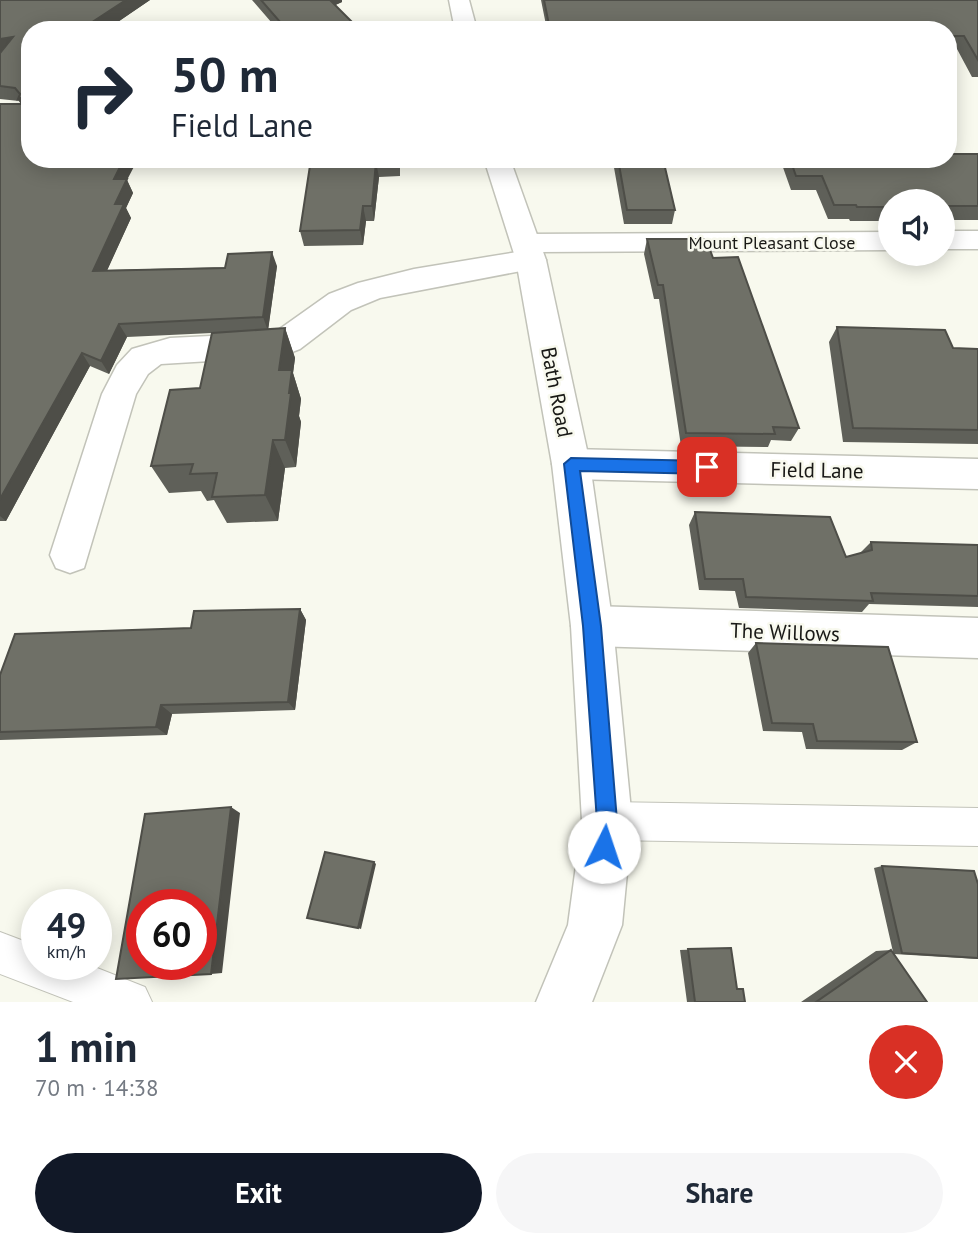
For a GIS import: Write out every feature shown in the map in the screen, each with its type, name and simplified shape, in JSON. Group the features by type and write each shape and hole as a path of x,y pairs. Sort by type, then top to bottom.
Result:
{"street":[{"path":"459,0 464,21"},
{"name":"Bath Road","path":"500,168 529,252 571,464 592,626 607,821 595,925 564,1002"},
{"path":"955,240 978,240"},
{"name":"Mount Pleasant Close","path":"70,555 119,394 131,371 145,357 164,351 279,345 296,338 322,313 350,297 529,252 878,241"},
{"name":"Field Lane","path":"571,464 978,474"},
{"name":"The Willows","path":"592,626 978,638"}],"lane":[{"path":"607,821 978,827"},
{"path":"0,953 130,1002"}],"building":[{"path":"0,0 126,0 94,21 21,21 21,98 18,99 20,94 15,88 0,86 0,53 13,37 0,39"},
{"path":"261,0 330,0 351,21 279,21"},
{"path":"544,0 978,0 978,60 964,36 957,36 957,21 548,21"},
{"path":"0,104 21,104 21,168 120,168 114,179 127,179 115,204 124,204 93,271 225,268 228,254 272,252 263,317 119,324 101,361 82,353 0,499"},
{"path":"957,154 978,154 978,206 955,206 955,189 878,189 878,207 834,205 822,176 796,176 793,168 957,168"},
{"path":"310,168 375,168 372,206 363,206 360,230 300,231"},
{"path":"620,168 665,168 675,210 627,210"},
{"path":"647,239 706,239 713,258 738,257 799,428 773,427 775,434 686,433 663,285 658,285"},
{"path":"837,327 945,330 953,348 978,349 978,430 853,428"},
{"path":"285,328 279,370 292,370 291,393 285,440 273,440 265,495 212,497 217,473 190,474 193,464 151,466 170,390 200,388 212,333"},
{"path":"695,512 830,517 846,557 872,550 871,542 978,545 978,596 871,593 873,601 746,597 743,579 705,579"},
{"path":"300,609 288,702 161,705 156,727 0,732 0,675 15,634 191,628 194,611"},
{"path":"756,643 888,647 917,742 817,741 813,724 772,723"},
{"path":"231,807 217,924 217,889 132,889 145,814"},
{"path":"325,852 374,862 358,928 307,918"},
{"path":"882,866 974,871 978,884 978,958 902,953"},
{"path":"126,922 126,978 116,979"},
{"path":"731,948 737,989 743,989 745,1002 695,1002 688,949"},
{"path":"891,950 927,1002 816,1002"}],"route":[{"path":"604,847 607,821 592,626 571,464 707,467"}]}
